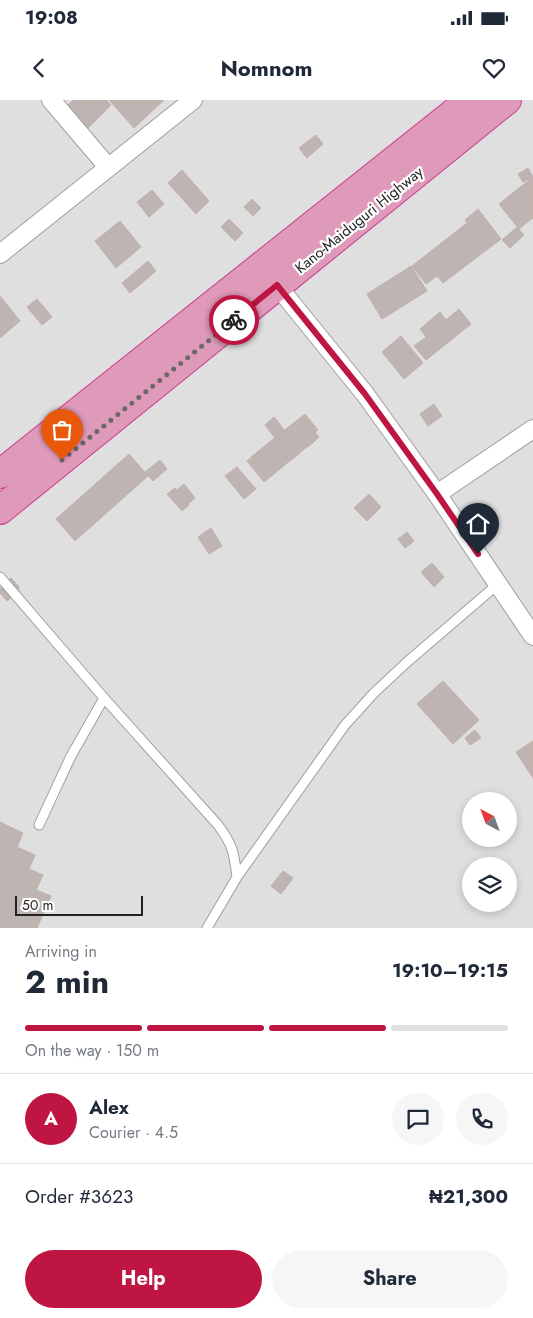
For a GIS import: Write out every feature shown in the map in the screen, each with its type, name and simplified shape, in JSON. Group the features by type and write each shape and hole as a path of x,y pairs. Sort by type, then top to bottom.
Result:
{"highway":[{"name":"Kano-Maiduguri Highway","path":"0,510 470,100"},
{"name":"Kano-Maiduguri Highway","path":"0,474 508,100"}],"street":[{"path":"51,100 108,166"},
{"path":"0,254 193,100"},
{"path":"269,276 365,394 437,494 533,636"},
{"path":"437,494 533,429"}],"lane":[{"path":"0,576 104,698 228,838 234,853 237,877"},
{"path":"207,928 237,877 345,725 374,693 406,663 498,584"},
{"path":"39,825 71,756 104,698"}],"shaded area":[{"path":"0,100 533,100 533,928 0,928"}],"building":[{"path":"73,100 106,100 111,105 87,129 66,107"},
{"path":"109,100 164,100 134,128"},
{"path":"316,135 323,144 307,158 299,148"},
{"path":"528,168 533,177 523,182 518,174"},
{"path":"182,170 209,201 196,214 168,183"},
{"path":"533,177 533,218 519,229 499,204"},
{"path":"152,190 164,204 149,217 137,202"},
{"path":"252,199 261,208 253,216 244,207"},
{"path":"478,209 501,239 443,283 437,276 426,284 412,266 467,223 465,220"},
{"path":"229,219 243,233 235,241 221,227"},
{"path":"120,221 141,247 116,268 95,241"},
{"path":"517,227 524,235 510,248 502,240"},
{"path":"148,261 156,271 130,293 122,283"},
{"path":"411,266 427,291 382,319 367,294"},
{"path":"0,296 20,321 0,338"},
{"path":"37,299 52,317 42,325 27,307"},
{"path":"459,309 471,324 426,360 414,346 426,337 420,329 440,312 446,320"},
{"path":"401,336 423,363 404,379 382,352"},
{"path":"434,404 442,416 428,426 420,414"},
{"path":"305,414 318,430 312,435 316,440 308,447 303,441 295,448 300,453 290,461 286,456 278,462 282,467 271,476 267,470 264,473 251,457"},
{"path":"274,417 285,431 303,417 319,437 264,482 247,461 275,438 265,425"},
{"path":"129,454 148,476 75,541 56,519"},
{"path":"160,460 167,469 153,481 145,472"},
{"path":"237,467 256,489 244,499 225,476"},
{"path":"184,484 195,498 188,504 177,490"},
{"path":"175,488 189,505 182,511 167,494"},
{"path":"369,494 381,507 367,521 354,508"},
{"path":"211,528 222,546 209,554 198,537"},
{"path":"407,532 414,541 405,548 398,539"},
{"path":"432,563 444,577 434,587 421,572"},
{"path":"11,578 19,587 8,596 1,587"},
{"path":"11,580 20,591 7,601 0,593 0,589"},
{"path":"443,681 479,720 453,744 417,704"},
{"path":"475,730 481,738 470,745 465,738"},
{"path":"533,741 533,778 516,752"},
{"path":"0,822 23,833 17,847 35,855 29,869 43,875 36,890 51,896 37,928 0,928"},
{"path":"283,871 293,878 281,894 271,886"}],"way so far":[{"path":"62,460 234,320"}],"route":[{"path":"234,320 277,285 365,394 478,554"}]}
